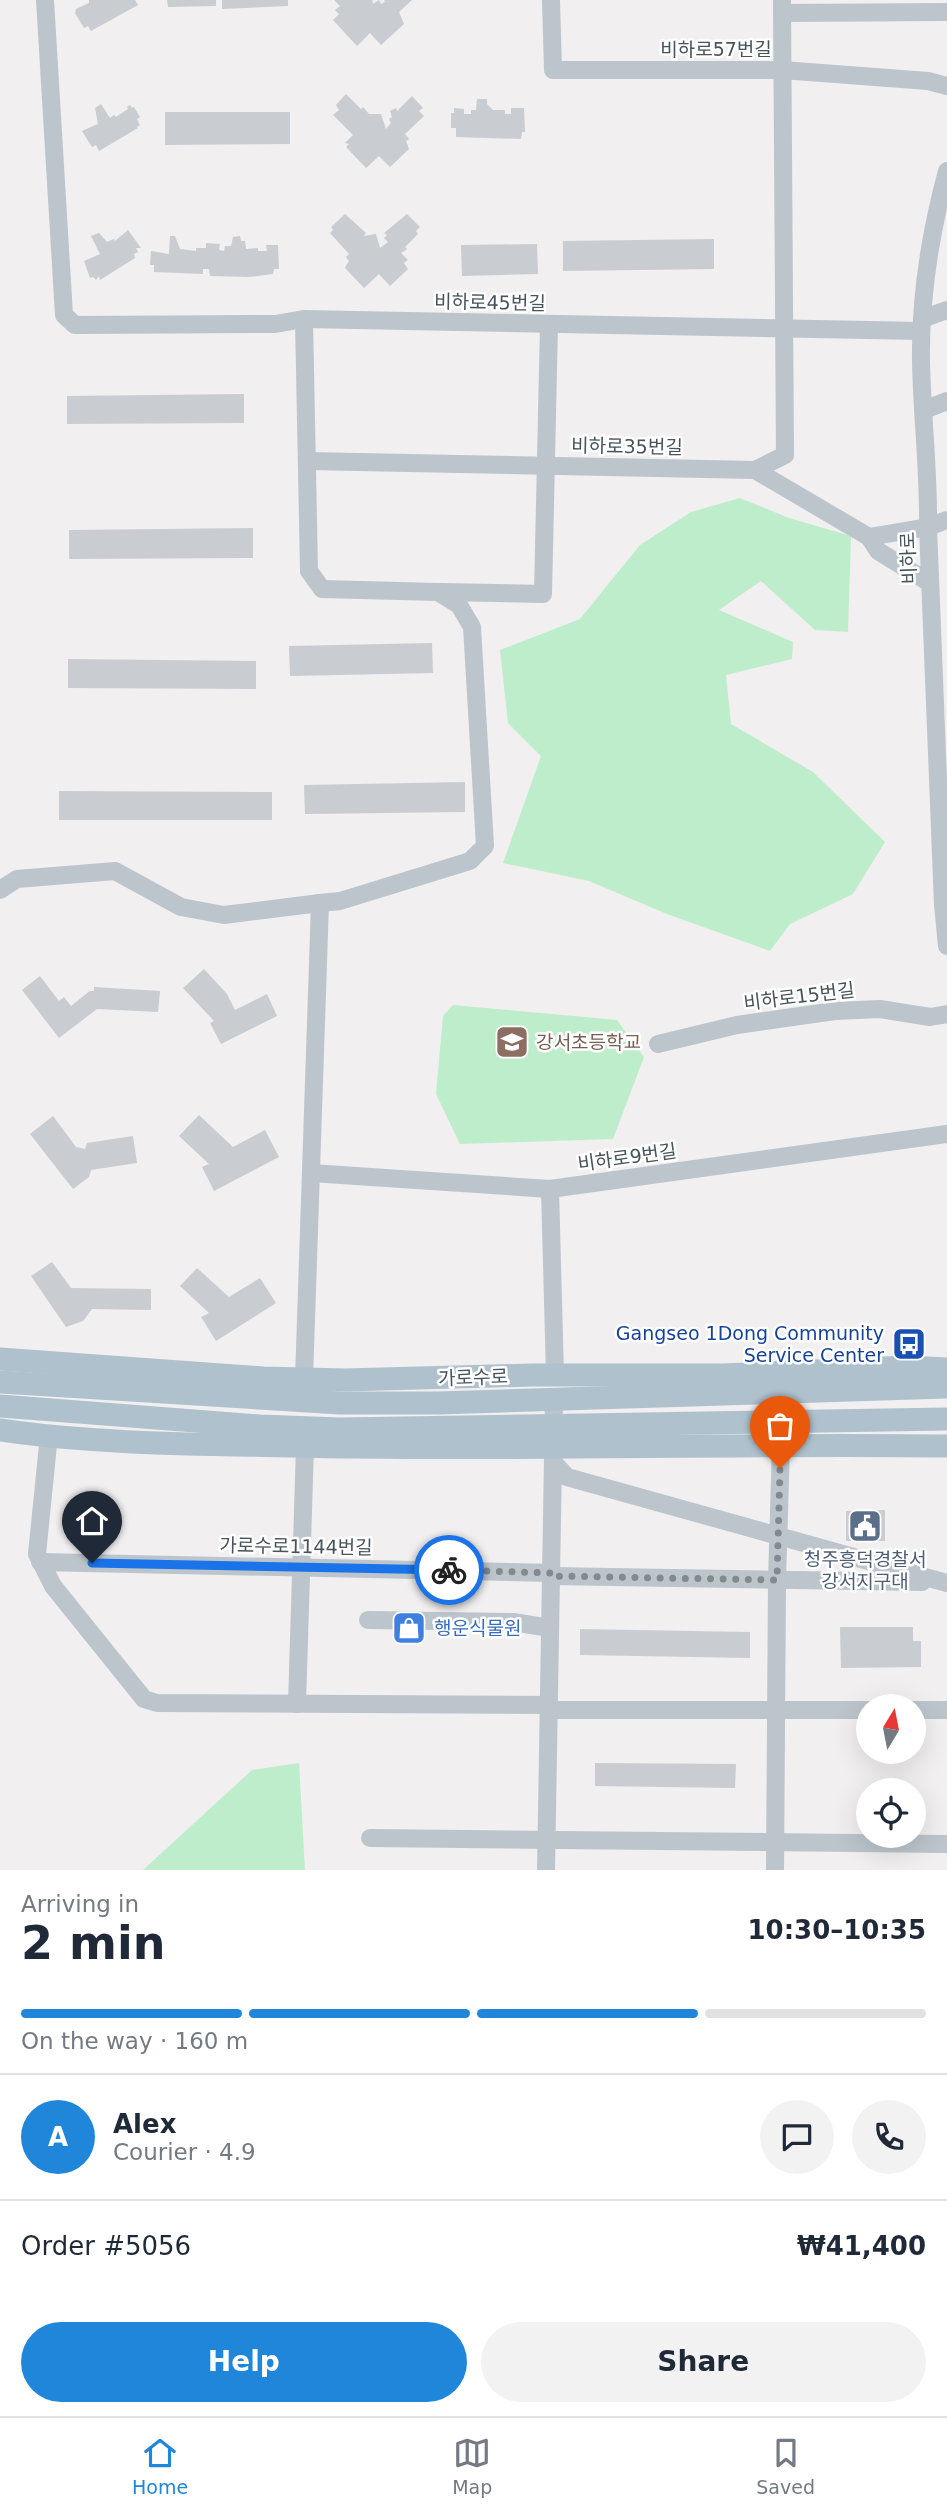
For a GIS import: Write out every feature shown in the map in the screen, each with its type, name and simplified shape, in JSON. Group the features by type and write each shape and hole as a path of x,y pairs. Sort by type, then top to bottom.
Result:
{"main road":[{"name":"가로수로","path":"0,1359 304,1379 384,1380 555,1375 723,1375 908,1367 947,1369"},
{"name":"가로수로","path":"0,1382 340,1403 555,1400 947,1387"},
{"path":"0,1406 554,1445 947,1419"},
{"path":"0,1430 204,1444 305,1446 947,1446"}],"street":[{"name":"비하로45번길","path":"45,0 64,315 75,325 275,324 304,319 783,328 922,325"},
{"name":"비하로57번길","path":"551,0 553,70 782,70 928,81 947,86"},
{"path":"755,470 785,455 782,6 947,12"},
{"name":"비하로","path":"947,171 936,210 925,269 922,325 930,583 940,652 947,943"},
{"path":"922,325 947,310"},
{"path":"304,319 309,571 322,589 437,592 543,594 549,324"},
{"path":"924,410 947,401"},
{"name":"비하로35번길","path":"307,461 755,470 869,537 878,551 930,583"},
{"path":"869,537 928,527 947,520"},
{"path":"0,890 17,879 115,871 181,906 224,915 340,901 470,861 485,846 472,627 459,605 437,592"},
{"path":"304,1379 320,902"},
{"name":"비하로15번길","path":"658,1044 737,1025 835,1011 880,1009 930,1017 947,1014"},
{"name":"비하로9번길","path":"311,1173 550,1189 947,1134"},
{"path":"550,1189 555,1375"},
{"path":"546,1870 555,1400"},
{"path":"49,1435 37,1554 53,1586 144,1699 157,1703 856,1710"},
{"path":"554,1445 567,1477 946,1582"},
{"path":"775,1870 781,1445"},
{"path":"297,1704 305,1446"},
{"name":"가로수로1144번길","path":"40,1562 946,1582"},
{"path":"368,1620 513,1622 550,1628"},
{"path":"926,1710 947,1710"},
{"path":"370,1838 947,1844"}],"green space":[{"path":"740,498 789,518 851,536 848,632 815,630 761,581 719,610 793,642 792,659 726,675 731,724 813,772 885,842 853,894 790,924 770,951 667,914 589,881 503,863 541,756 508,723 500,650 580,619 640,545 691,512"},
{"path":"453,1005 617,1020 644,1057 613,1139 460,1144 436,1094 443,1016"},
{"path":"299,1763 305,1870 143,1870 252,1770"}],"building":[{"path":"89,0 135,0 138,5 91,31 88,26 84,28 75,13 76,9 89,3"},
{"path":"167,0 216,0 216,6 168,7"},
{"path":"222,0 288,0 288,6 222,9"},
{"path":"334,0 372,0 373,4 379,0 381,4 384,0 412,0 399,12 404,24 381,45 370,33 357,46 333,20 339,14 335,10 340,6"},
{"path":"346,94 369,114 381,114 386,129 391,123 390,111 396,108 397,111 412,96 423,108 419,111 424,116 405,134 409,139 406,141 409,149 390,167 379,156 366,168 346,147 349,144 345,143 353,135 333,115 339,110 336,105"},
{"path":"477,99 487,99 487,104 493,110 505,110 505,114 511,114 511,108 524,108 525,132 522,132 521,139 456,137 456,128 451,128 451,113 454,113 454,108 464,109 464,114 471,114 471,110 476,110"},
{"path":"101,104 110,118 114,115 116,117 130,105 134,107 140,117 137,119 140,125 99,151 96,145 92,147 82,131 98,124 95,108"},
{"path":"165,112 290,112 290,144 165,145"},
{"path":"345,214 366,233 364,236 376,234 380,248 388,242 384,233 407,214 420,227 416,231 418,234 401,253 408,260 404,263 408,269 390,286 379,274 364,288 345,268 349,254 330,233 333,230 331,227"},
{"path":"128,230 141,248 136,248 138,252 134,254 135,258 100,280 99,276 96,280 90,278 84,261 100,254 91,236 99,233 107,242 114,239 115,241"},
{"path":"170,236 175,236 180,249 196,251 196,248 206,248 206,243 220,244 219,250 224,251 225,246 231,246 233,237 240,236 241,241 245,241 246,249 258,248 258,251 267,251 266,245 278,245 279,269 274,269 273,274 249,277 210,276 209,269 203,269 203,274 154,272 154,265 150,265 151,251 169,254"},
{"path":"714,239 714,269 563,271 563,241"},
{"path":"537,244 538,274 462,276 461,245"},
{"path":"244,394 244,423 67,424 67,396"},
{"path":"253,528 253,558 69,559 69,530"},
{"path":"432,643 433,673 290,676 289,646"},
{"path":"68,659 256,661 256,689 68,688"},
{"path":"465,782 465,812 305,814 304,785"},
{"path":"59,791 272,792 272,820 59,820"},
{"path":"204,969 227,994 235,1010 267,994 277,1016 221,1044 210,1023 214,1021 183,988"},
{"path":"40,976 59,1001 64,997 71,1006 90,991 94,991 94,987 160,991 158,1012 97,1009 59,1038 22,990"},
{"path":"199,1115 233,1147 265,1130 279,1157 214,1191 202,1167 209,1164 179,1136"},
{"path":"53,1116 76,1147 85,1149 87,1143 133,1136 137,1163 91,1170 89,1177 73,1189 30,1134"},
{"path":"52,1262 71,1288 151,1289 151,1310 92,1309 83,1321 66,1327 31,1276"},
{"path":"197,1268 229,1297 260,1278 276,1303 216,1341 201,1317 209,1313 180,1286"},
{"name":"청주흥덕경찰서 강서지구대","path":"885,1510 885,1541 846,1541 846,1511"},
{"path":"840,1627 913,1627 913,1641 921,1641 921,1667 841,1668"},
{"path":"580,1629 750,1632 750,1658 580,1655"},
{"path":"595,1763 736,1764 735,1788 595,1786"}],"way so far":[{"path":"449,1570 551,1573 551,1576 777,1580 780,1468"}],"place":[{"name":"강서초등학교","path":"512,1042"},
{"name":"Gangseo 1Dong Community Service Center","path":"909,1344"},
{"name":"청주흥덕경찰서 강서지구대","path":"865,1526"},
{"name":"행운식물원","path":"409,1628"}],"route":[{"path":"92,1563 449,1570"}]}
